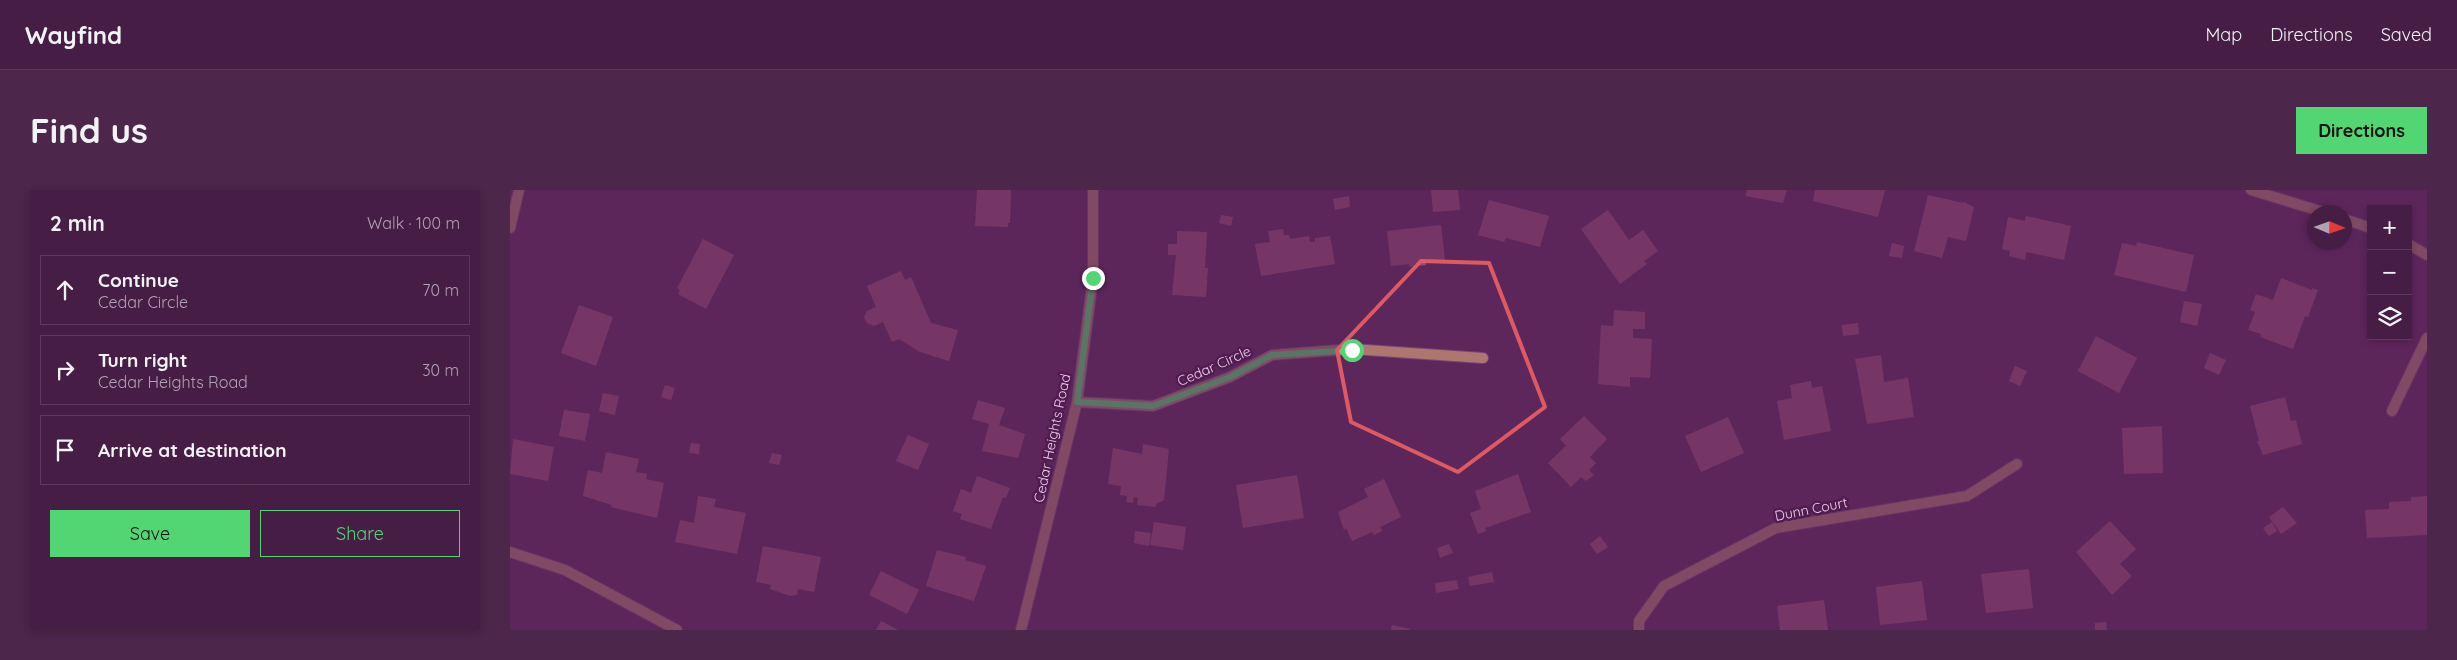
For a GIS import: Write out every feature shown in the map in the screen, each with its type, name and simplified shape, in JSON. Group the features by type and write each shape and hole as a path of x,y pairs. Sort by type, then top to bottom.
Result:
{"street":[{"path":"510,228 519,190"},
{"name":"Cedar Heights Road","path":"1021,630 1077,402 1093,278 1093,190"},
{"path":"2251,190 2307,207"},
{"path":"2352,222 2367,227"},
{"path":"2412,246 2427,255"},
{"path":"2392,412 2427,338"},
{"name":"Cedar Circle","path":"1077,402 1153,406 1230,377 1272,355 1352,350 1482,358"},
{"name":"Dunn Court","path":"1639,630 1639,621 1664,586 1776,528 1967,496 2017,464"},
{"path":"510,552 565,570 677,630"}],"highlighted area":[{"path":"1421,261 1489,263 1545,407 1458,472 1351,422 1337,350"}],"building":[{"path":"977,190 1011,190 1010,223 1008,223 1008,227 975,226"},
{"path":"1431,190 1458,190 1460,210 1433,212"},
{"path":"1747,190 1787,190 1783,203 1746,196"},
{"path":"1815,190 1885,190 1878,217 1813,201"},
{"path":"1928,195 1964,202 1974,207 1966,241 1948,237 1942,258 1914,251"},
{"path":"1349,196 1350,207 1335,210 1333,199"},
{"path":"1489,200 1549,216 1540,247 1506,238 1504,242 1478,235"},
{"path":"1608,210 1629,240 1643,230 1658,251 1644,261 1647,264 1620,284 1581,229"},
{"path":"1221,215 1233,217 1231,226 1219,223"},
{"path":"2026,216 2071,226 2064,260 2026,252 2025,260 2009,256 2010,251 2002,249 2008,217 2025,221"},
{"path":"1441,225 1445,260 1425,262 1426,265 1409,267 1409,264 1391,266 1387,231"},
{"path":"1283,229 1284,235 1289,235 1290,239 1309,236 1310,242 1315,242 1315,238 1330,236 1335,264 1261,276 1255,244 1270,242 1268,231"},
{"path":"1177,231 1207,232 1205,268 1208,268 1206,297 1172,295 1176,255 1168,255 1168,244 1177,244"},
{"path":"703,239 734,255 706,309 678,294 680,290 677,288"},
{"path":"2137,242 2194,255 2186,292 2114,275 2122,243 2136,246"},
{"path":"1892,243 1904,246 1902,258 1889,256"},
{"path":"901,271 905,280 911,277 931,323 958,330 949,361 920,352 899,339 892,342 883,322 874,326 867,323 864,317 867,311 876,307 867,286"},
{"path":"2281,278 2312,290 2312,288 2318,290 2308,317 2305,316 2293,349 2260,337 2261,334 2248,330 2255,312 2250,310 2256,294 2273,300"},
{"path":"2184,301 2202,304 2197,326 2180,322"},
{"path":"579,305 613,317 596,366 561,353"},
{"path":"1614,310 1645,312 1645,329 1633,329 1633,338 1652,339 1650,378 1630,377 1630,387 1598,384 1601,325 1613,326"},
{"path":"1858,323 1859,334 1843,336 1842,325"},
{"path":"2096,336 2137,358 2119,393 2078,371"},
{"path":"2210,353 2226,360 2219,375 2204,368"},
{"path":"1881,355 1884,382 1908,378 1914,417 1867,424 1855,359"},
{"path":"2015,366 2027,371 2020,386 2009,381"},
{"path":"1811,381 1812,388 1822,386 1831,431 1784,440 1777,401 1792,398 1790,385"},
{"path":"665,385 675,388 671,400 661,397"},
{"path":"603,393 619,396 615,415 599,411"},
{"path":"2285,397 2291,421 2296,420 2302,444 2263,455 2257,441 2259,441 2250,406"},
{"path":"978,400 1005,408 999,425 1025,434 1018,458 982,451 989,424 972,419"},
{"path":"564,410 590,414 585,441 559,436"},
{"path":"1584,416 1607,439 1590,457 1596,463 1589,470 1594,475 1586,481 1581,477 1571,487 1548,463 1566,446 1560,439"},
{"path":"1728,417 1744,453 1701,472 1685,436"},
{"path":"2162,426 2163,473 2124,474 2122,428"},
{"path":"908,435 929,444 918,470 896,461"},
{"path":"513,439 554,447 548,481 510,474"},
{"path":"691,443 700,444 699,454 689,453"},
{"path":"1143,444 1169,449 1164,500 1156,504 1156,507 1137,505 1138,498 1134,497 1133,503 1126,502 1127,496 1120,495 1121,486 1108,484 1113,448 1142,454"},
{"path":"606,452 639,459 636,472 647,474 646,479 664,483 657,518 611,507 612,505 583,496 588,470 602,473"},
{"path":"772,453 782,455 779,465 769,463"},
{"path":"1518,474 1531,512 1485,528 1486,531 1478,534 1470,513 1481,509 1475,491"},
{"path":"1297,475 1304,518 1243,528 1236,485"},
{"path":"977,476 1010,488 1006,498 1003,497 991,529 960,519 962,514 953,511 961,489 971,493"},
{"path":"1384,479 1401,517 1380,527 1382,531 1374,535 1372,532 1352,541 1346,528 1344,530 1338,512 1368,497 1364,489"},
{"path":"698,496 716,499 714,507 746,513 737,554 675,542 680,520 694,523"},
{"path":"2427,496 2427,535 2367,538 2365,510 2389,509 2389,502 2411,501 2411,497"},
{"path":"2283,507 2297,523 2281,534 2269,517"},
{"path":"2110,521 2136,549 2120,564 2132,576 2112,595 2076,552"},
{"path":"1154,522 1186,527 1183,550 1150,545"},
{"path":"2272,522 2277,531 2269,536 2263,528"},
{"path":"1135,531 1151,533 1149,546 1134,543"},
{"path":"1600,536 1608,547 1597,554 1590,544"},
{"path":"1449,544 1453,553 1440,558 1437,548"},
{"path":"763,546 821,557 814,592 798,589 797,595 790,596 770,589 771,585 756,582"},
{"path":"937,550 966,557 965,560 986,566 974,601 926,586"},
{"path":"2029,569 2033,608 1986,613 1981,574"},
{"path":"881,571 919,590 907,614 869,595"},
{"path":"1492,572 1494,582 1470,586 1468,577"},
{"path":"1457,580 1459,589 1436,593 1435,583"},
{"path":"1922,581 1927,620 1880,625 1876,587"},
{"path":"1824,600 1828,630 1780,630 1777,606"},
{"path":"881,621 898,630 876,630"},
{"path":"2106,622 2107,630 2095,630 2095,623"},
{"path":"1392,625 1410,629 1410,630 1391,630"}],"route":[{"path":"1093,278 1077,402 1153,406 1230,377 1272,355 1352,350"}]}
